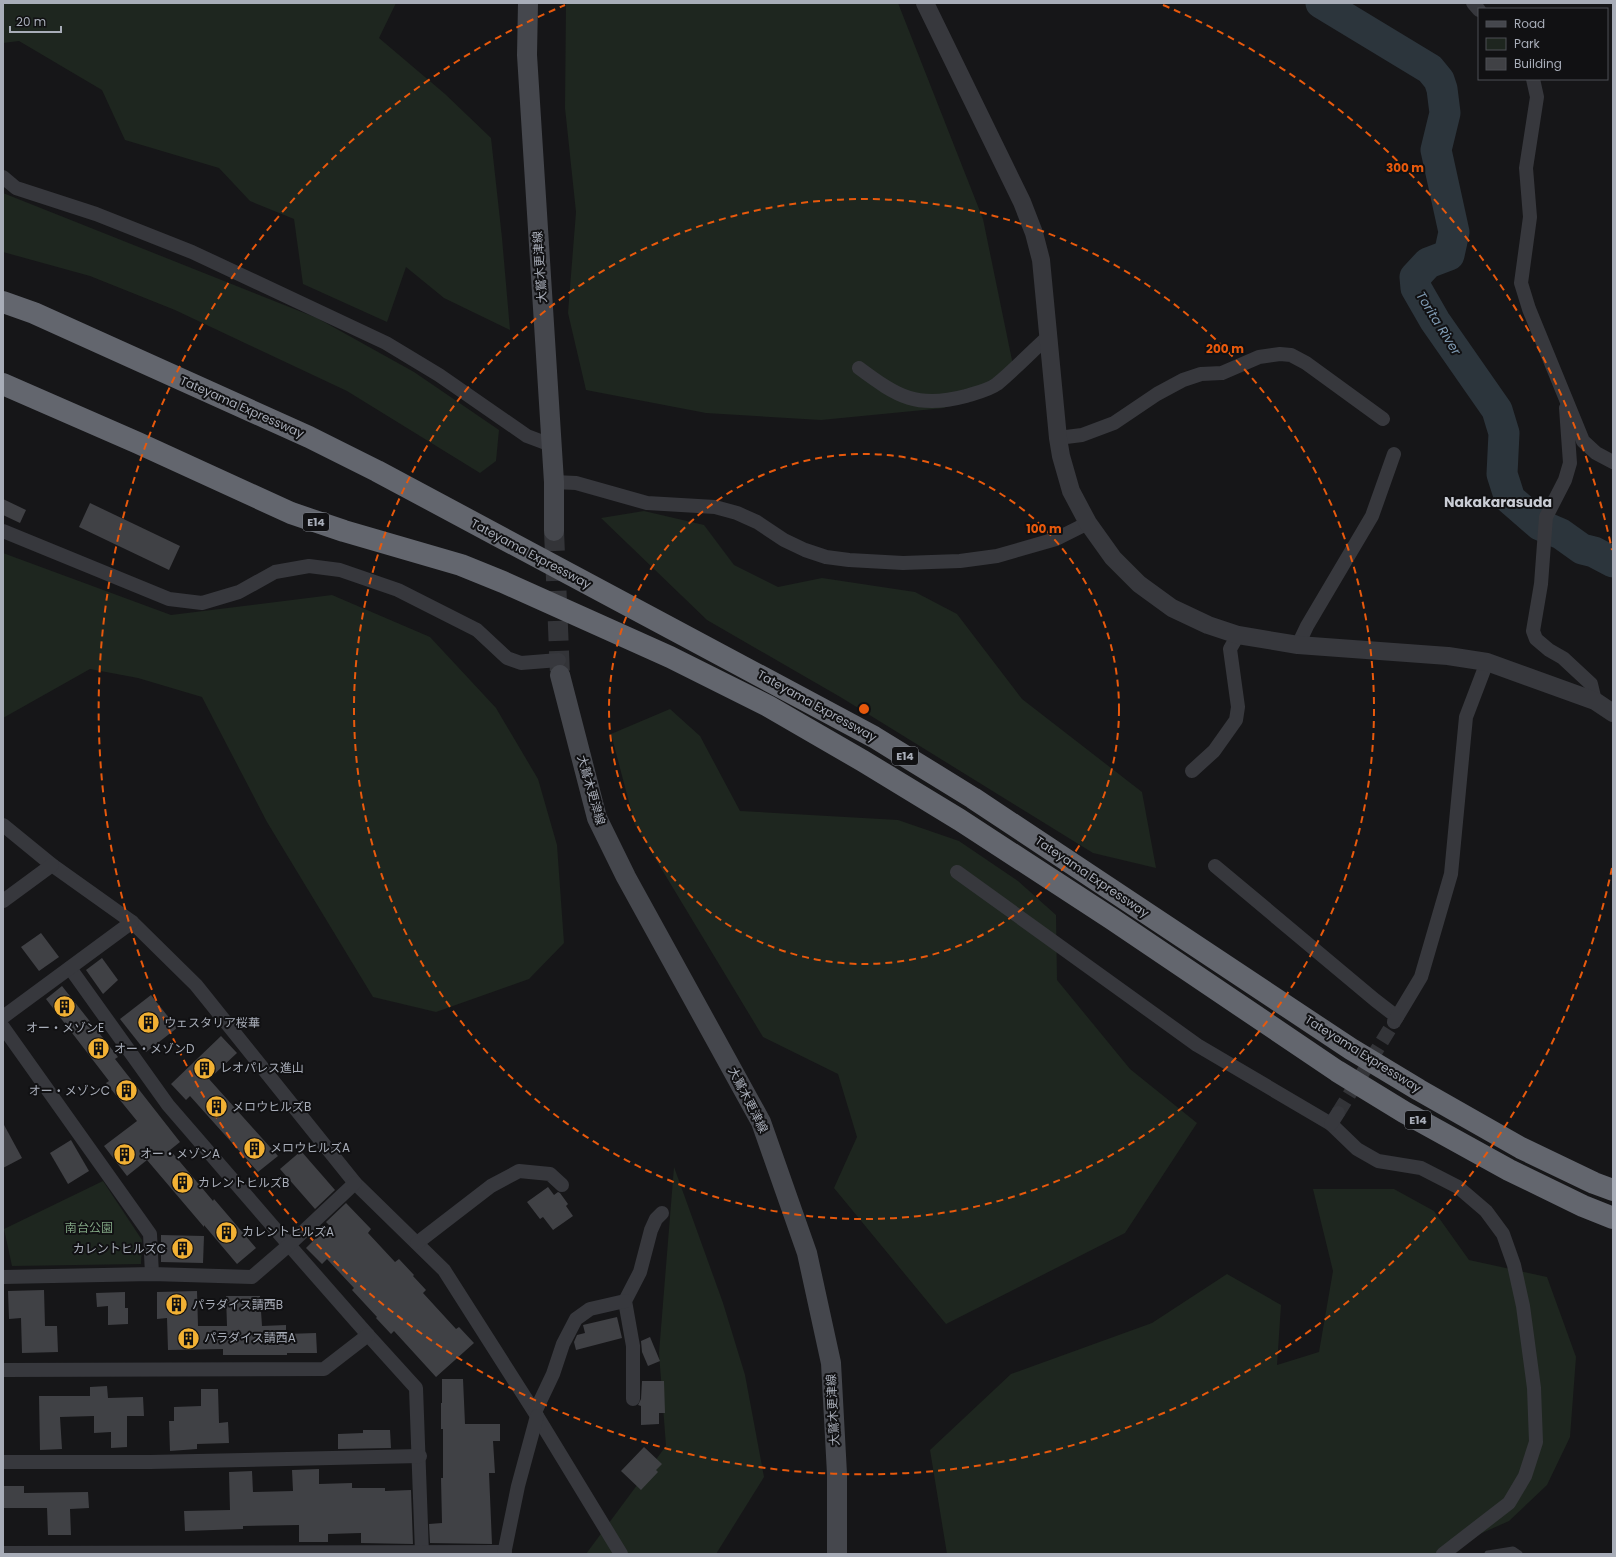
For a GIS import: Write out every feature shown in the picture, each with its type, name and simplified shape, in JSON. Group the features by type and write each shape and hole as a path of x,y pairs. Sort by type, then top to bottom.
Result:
{"highway":[{"name":"Tateyama Expressway","path":"3,302 34,313 309,437 377,471 874,737 973,798 1351,1049 1419,1090 1521,1148 1594,1183 1613,1190"},
{"name":"Tateyama Expressway","path":"3,384 291,513 344,531 461,565 502,582 670,657 768,706 864,761 960,820 1112,919 1337,1071 1404,1112 1509,1170 1583,1206 1613,1218"}],"main road":[{"name":"大鷲木更津線","path":"528,3 527,55 554,482 554,531"},
{"name":"大鷲木更津線","path":"559,667 597,818 629,884 761,1122 807,1253 831,1363 836,1474 837,1554"}],"street":[{"path":"925,3 1022,202 1034,233 1042,260 1058,438 1061,456 1072,491 1088,523 1113,558 1139,584 1172,608 1208,625 1238,635 1298,645 1448,656 1487,662 1595,701 1613,713"},
{"path":"1533,80 1537,97 1526,168 1530,217 1521,283 1529,309 1566,396 1583,441 1596,453 1613,462"},
{"path":"3,177 16,188 96,214 192,252 386,343 439,375 527,436 551,445"},
{"path":"859,368 882,385 900,395 923,401 950,400 979,392 996,385 1049,336"},
{"path":"1058,438 1082,435 1114,423 1157,394 1183,380 1201,374 1222,373 1258,357 1280,354 1291,355 1306,363 1383,419"},
{"path":"1566,396 1570,463 1565,480 1546,517 1541,584 1533,631 1536,639 1549,650 1563,658 1591,684 1595,701"},
{"path":"1298,645 1307,626 1372,516 1394,454"},
{"path":"554,482 576,483 647,503 715,507 737,513 757,522 784,540 805,550 826,557 849,560 903,563 960,561 997,556 1056,540 1088,523"},
{"path":"3,531 169,600 202,603 239,592 275,572 309,566 340,570 398,590 477,630 507,658 521,663 559,667"},
{"path":"1192,771 1214,751 1236,720 1238,708 1230,649 1238,635"},
{"path":"1215,866 1396,1019 1421,977 1451,874 1466,717 1487,662"},
{"path":"3,825 52,865 132,922 196,985 355,1183 444,1270 536,1414 621,1554"},
{"path":"3,901 52,865"},
{"path":"957,872 1197,1045 1334,1118 1357,1149 1378,1161 1421,1168 1458,1187 1486,1211 1503,1234 1514,1265 1523,1306 1534,1388 1536,1442 1525,1476 1509,1503 1443,1554"},
{"path":"3,1017 132,922"},
{"path":"70,968 168,1105 289,1245 416,1388 420,1456 422,1553"},
{"path":"3,1027 150,1234 152,1274"},
{"path":"417,1243 492,1186 519,1170 550,1174 562,1185"},
{"path":"3,1277 152,1274 252,1277 289,1245 355,1183"},
{"path":"633,1399 632,1346 625,1301 640,1272 651,1230 656,1219 662,1213"},
{"path":"3,1553 504,1553 518,1486 536,1414 554,1374 563,1344 576,1319 590,1309 625,1301"},
{"path":"3,1370 324,1369 368,1335"},
{"path":"3,1462 150,1462 420,1456"}],"lane":[{"path":"1488,1554 1513,1550 1519,1554"}],"green space":[{"path":"3,3 396,3 379,38 445,94 491,138 510,330 444,298 406,267 387,322 303,284 294,219 250,201 219,168 125,140 102,90 19,41 3,43"},
{"path":"566,3 898,3 983,219 1014,370 944,408 821,420 706,413 586,390 568,313 576,212 565,108"},
{"path":"3,193 317,318 414,372 499,430 496,461 480,473 347,391 175,310 90,276 3,252"},
{"path":"644,511 704,525 734,565 778,587 822,578 915,592 957,614 1022,699 1142,792 1156,868 1093,853 842,698 707,620 601,518"},
{"path":"3,553 171,615 332,595 430,637 496,708 538,779 557,845 564,943 529,979 436,1012 373,997 267,822 202,697 138,678 90,669 3,718"},
{"path":"670,709 700,736 740,811 898,820 959,841 1018,881 1056,915 1057,980 1130,1069 1197,1123 1125,1233 946,1324 834,1188 857,1137 838,1074 763,1037 635,825 611,734"},
{"path":"674,1167 723,1303 745,1375 764,1477 716,1554 586,1554 666,1446 659,1353"},
{"name":"南台公園","path":"103,1181 142,1240 141,1264 12,1266 4,1229"},
{"path":"1313,1189 1394,1189 1434,1211 1469,1260 1547,1277 1576,1357 1570,1437 1547,1485 1509,1521 1435,1554 947,1554 930,1450 1011,1374 1152,1323 1227,1274 1281,1305 1277,1365 1319,1352 1333,1271"}],"building":[{"path":"3,499 26,510 20,523 3,515"},
{"path":"90,503 180,546 169,570 79,527"},
{"path":"41,933 59,957 39,971 21,947"},
{"path":"102,958 118,980 103,994 86,970"},
{"path":"62,986 118,1057 115,1059 180,1142 170,1150 213,1201 214,1199 256,1248 237,1264 147,1160 127,1176 104,1146 137,1121 106,1083 109,1081 46,999"},
{"name":"ウェスタリア桜華","path":"151,995 177,1028 146,1052 120,1019"},
{"path":"221,1036 237,1053 209,1079 278,1156 258,1172 190,1096 186,1100 171,1084"},
{"path":"3,1123 22,1158 3,1168"},
{"path":"71,1140 89,1171 68,1184 50,1153"},
{"path":"301,1151 335,1190 315,1209 280,1169"},
{"path":"548,1187 554,1195 558,1192 560,1193 568,1204 566,1206 573,1216 553,1230 543,1217 540,1219 527,1202"},
{"path":"346,1203 371,1229 368,1233 395,1262 399,1259 426,1290 423,1293 456,1329 459,1327 474,1343 436,1377 394,1331 391,1334 376,1318 377,1317 352,1290 354,1288 327,1259 322,1264 306,1248 329,1225 326,1222"},
{"name":"カレントヒルズC","path":"161,1235 204,1236 203,1263 161,1262"},
{"path":"44,1290 45,1326 57,1326 58,1352 22,1353 21,1318 9,1319 8,1291"},
{"path":"197,1291 198,1326 227,1326 226,1296 260,1296 262,1326 286,1325 286,1334 316,1333 317,1353 287,1353 287,1355 223,1355 223,1349 168,1350 167,1318 157,1319 157,1292"},
{"path":"125,1292 125,1308 128,1308 128,1324 108,1325 108,1306 97,1307 96,1293"},
{"path":"617,1317 622,1338 576,1350 574,1342 577,1335 585,1333 583,1325"},
{"path":"650,1337 660,1361 648,1366 642,1352 641,1341"},
{"path":"442,1379 463,1379 465,1424 500,1424 500,1441 493,1441 495,1473 489,1473 492,1544 430,1543 429,1524 442,1523"},
{"path":"642,1381 664,1381 665,1413 659,1413 659,1424 641,1425 641,1406 638,1405 641,1399"},
{"path":"107,1386 108,1398 143,1397 144,1416 127,1416 127,1447 111,1448 111,1432 94,1433 94,1416 60,1417 62,1449 40,1450 39,1396 90,1396 90,1387"},
{"path":"201,1389 218,1389 219,1423 228,1422 229,1443 197,1444 197,1449 170,1451 169,1421 174,1421 174,1407 201,1406"},
{"path":"363,1430 390,1430 391,1448 338,1449 338,1434 363,1433"},
{"path":"644,1447 662,1464 656,1470 658,1472 641,1490 621,1471"},
{"path":"319,1469 319,1484 352,1483 352,1488 385,1488 385,1491 411,1490 413,1544 361,1543 361,1533 328,1534 328,1542 299,1542 299,1525 243,1526 243,1529 185,1531 184,1511 230,1510 229,1472 252,1471 253,1492 293,1491 292,1470"},
{"path":"3,1486 24,1486 24,1493 88,1492 89,1508 70,1509 71,1535 48,1535 47,1508 3,1508"}],"waterway":[{"name":"Torita River","path":"1321,3 1430,69 1439,80 1442,89 1445,113 1436,150 1454,232 1449,255 1428,263 1415,277 1416,288 1435,321 1497,410 1504,433 1502,474 1510,499 1540,525 1561,534 1582,549 1594,552 1613,562"}],"tunnel":[{"path":"554,531 560,675"},
{"path":"1338,1113 1394,1022"}],"place":[{"name":"オー・メゾンE","path":"65,1007"},
{"name":"ウェスタリア桜華","path":"148,1023"},
{"name":"オー・メゾンD","path":"98,1049"},
{"name":"レオパレス進山","path":"204,1068"},
{"name":"オー・メゾンC","path":"126,1091"},
{"name":"メロウヒルズB","path":"217,1107"},
{"name":"メロウヒルズA","path":"254,1148"},
{"name":"オー・メゾンA","path":"125,1154"},
{"name":"カレントヒルズB","path":"182,1183"},
{"name":"カレントヒルズA","path":"226,1232"},
{"name":"カレントヒルズC","path":"182,1249"},
{"name":"パラダイス請西B","path":"177,1305"},
{"name":"パラダイス請西A","path":"189,1338"}],"district":[{"name":"Nakakarasuda","path":"1498,502"}]}
